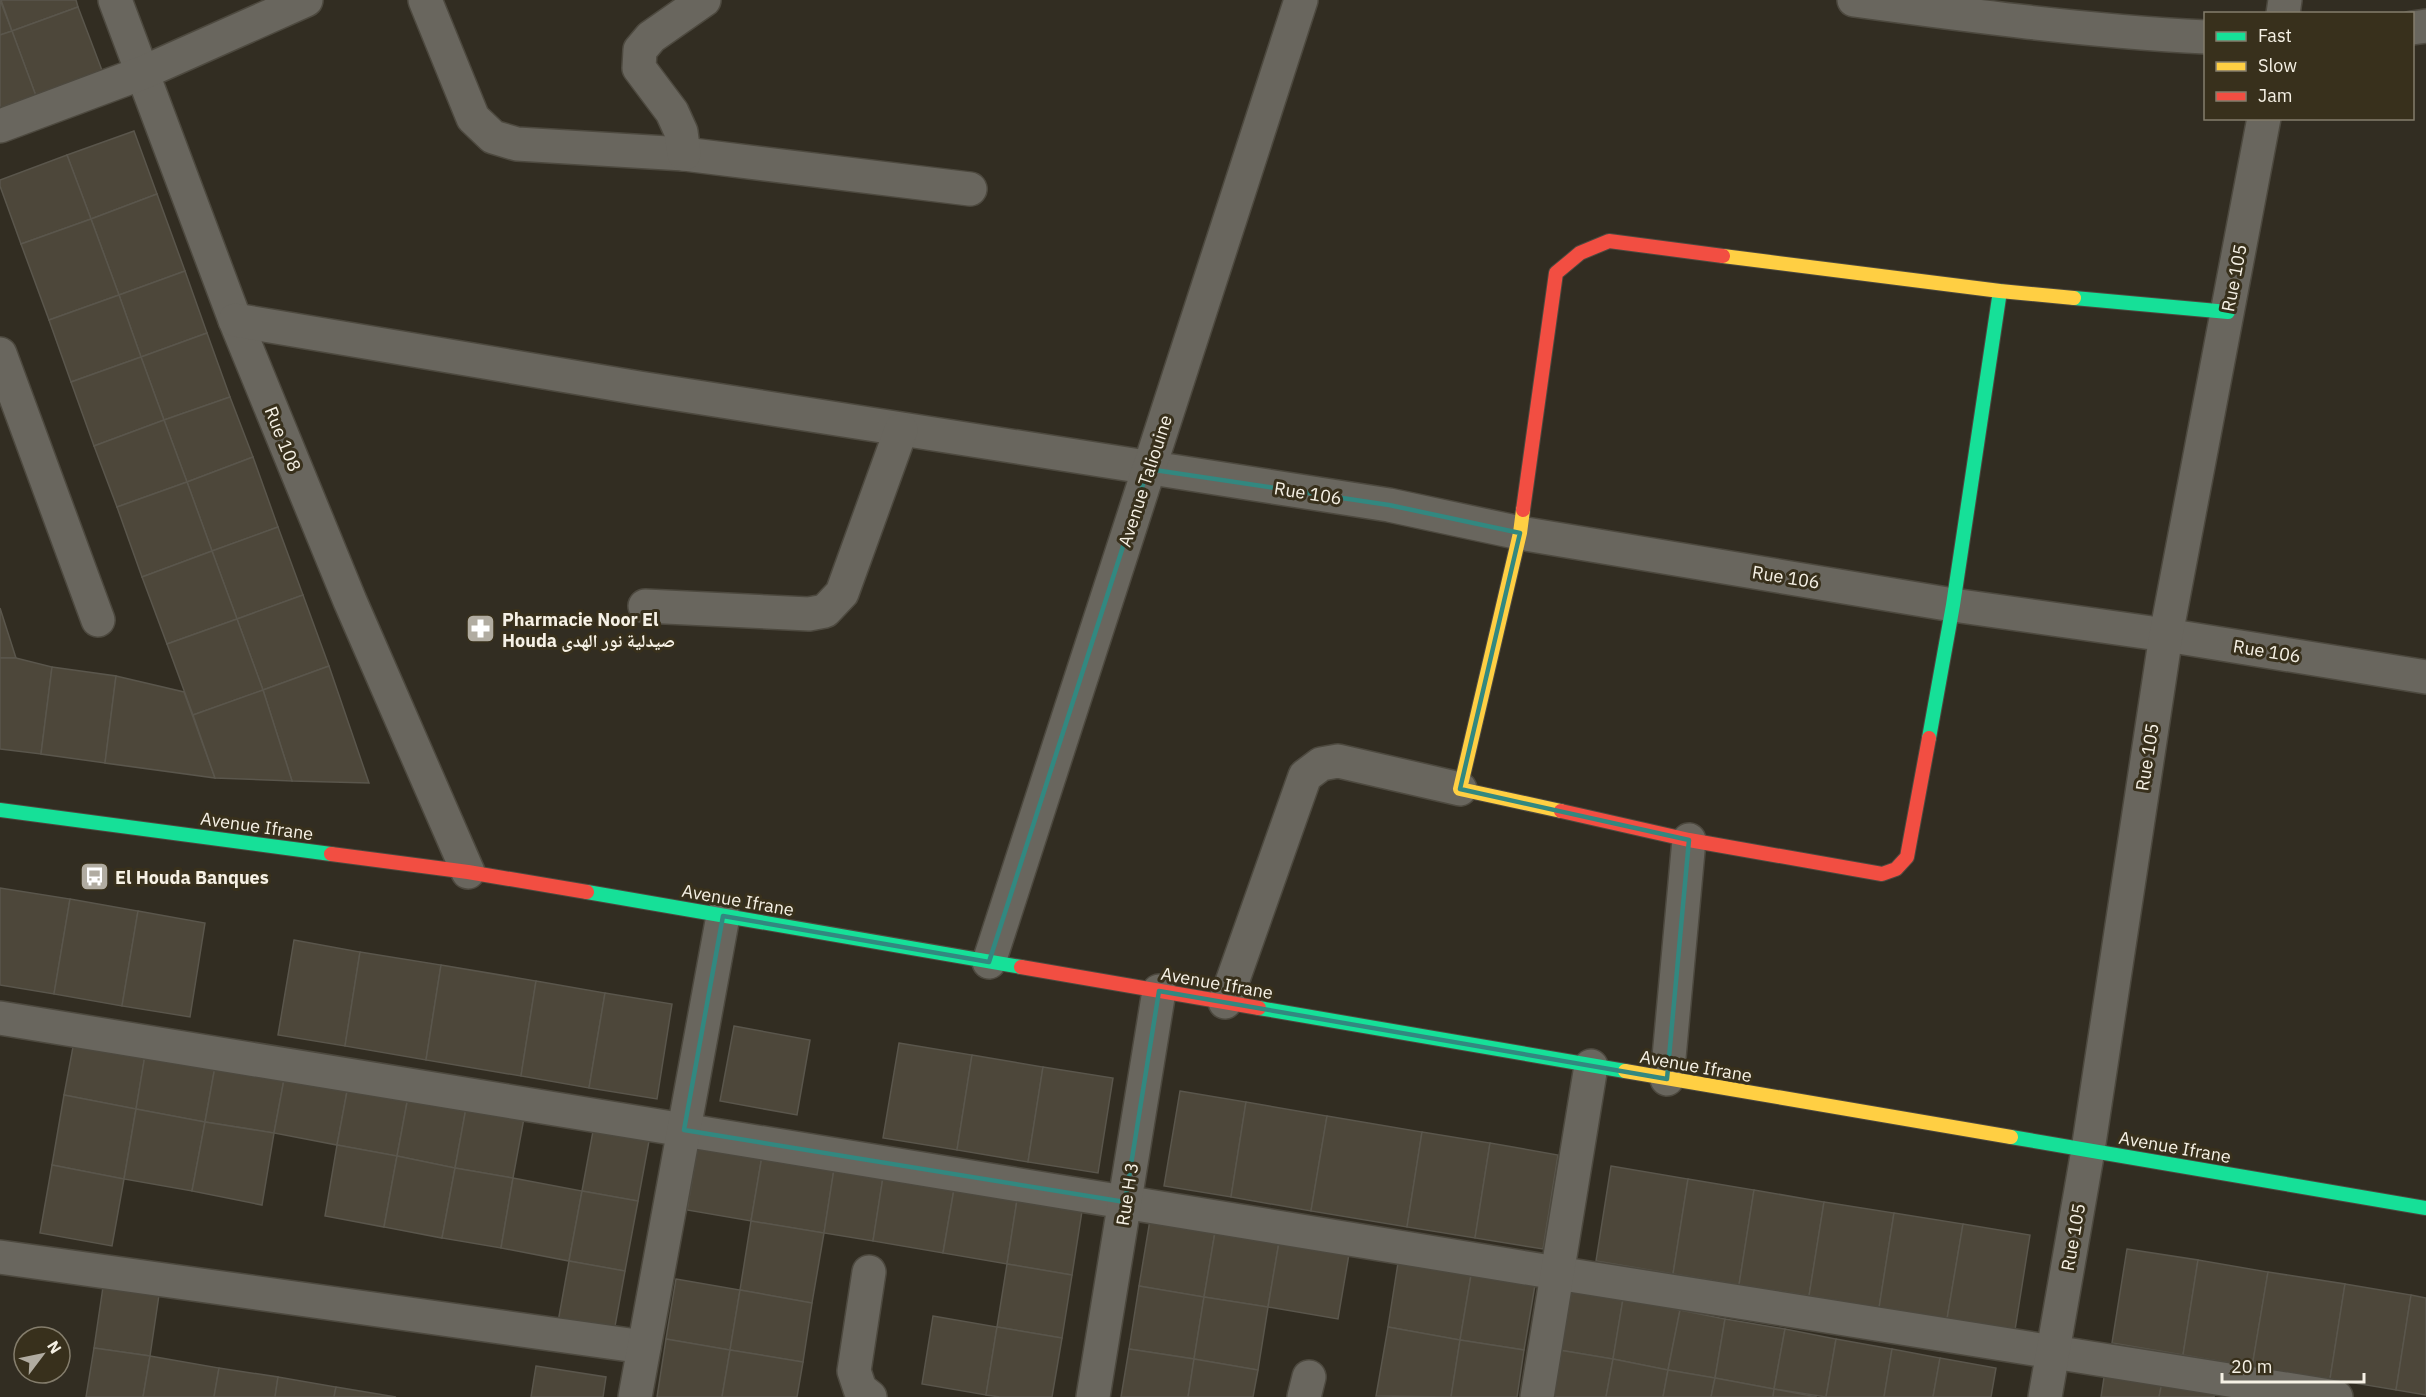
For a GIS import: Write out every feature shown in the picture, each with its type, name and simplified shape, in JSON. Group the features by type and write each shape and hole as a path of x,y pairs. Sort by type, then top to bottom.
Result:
{"street":[{"name":"Rue 108","path":"115,0 235,320 350,601 468,872"},
{"path":"0,126 142,73 306,0"},
{"path":"424,0 472,118 493,137 517,144 684,154 970,189"},
{"path":"684,154 681,132 672,112 639,68 640,50 651,37 704,0"},
{"name":"Avenue Taliouine","path":"989,962 1301,0"},
{"path":"1854,0 1993,20 2204,37"},
{"name":"Rue 105","path":"2045,1397 2088,1150 2166,635 2264,120"},
{"path":"1460,789 1520,533 1556,273 1571,257 1590,246 1609,241 2000,291 2228,312"},
{"path":"1225,1002 1305,776 1322,764 1338,761 1689,840 1882,874 1894,872 1907,857 1953,605 2000,291"},
{"name":"Rue 106","path":"235,320 902,430 1389,505 1520,533 1953,605 2166,635 2426,677"},
{"path":"0,354 98,620"},
{"path":"645,606 808,614 825,611 842,593 902,430"},
{"name":"Avenue Ifrane","path":"0,810 468,872 1667,1080 2426,1208"},
{"path":"1667,1080 1689,840"},
{"path":"636,1397 723,916"},
{"name":"Rue H 3","path":"1093,1397 1159,991"},
{"path":"0,1018 1557,1273 2336,1397"},
{"path":"1537,1397 1592,1066"},
{"path":"0,1257 644,1347"},
{"path":"869,1272 854,1371 860,1389 870,1397"}],"highlighted area":[{"path":"1148,469 1389,505 1520,533 1460,789 1689,840 1667,1079 1159,991 1125,1202 684,1130 723,916 989,962"}],"building":[{"path":"0,0 12,31 0,35"},
{"path":"1,0 76,0 78,7 12,31"},
{"path":"78,7 103,73 36,96 12,31"},
{"path":"12,31 36,96 0,110 0,35"},
{"path":"134,131 157,194 91,219 67,155"},
{"path":"67,155 91,219 21,244 0,186 0,180"},
{"path":"157,194 185,271 119,295 91,219"},
{"path":"91,219 119,295 49,320 21,244"},
{"path":"185,271 207,333 141,357 119,295"},
{"path":"119,295 141,357 71,382 49,320"},
{"path":"207,333 230,397 164,420 141,357"},
{"path":"141,357 164,420 94,446 71,382"},
{"path":"230,397 253,457 187,482 164,420"},
{"path":"164,420 187,482 117,507 94,446"},
{"path":"253,457 278,527 212,551 187,482"},
{"path":"187,482 212,551 142,577 117,507"},
{"path":"278,527 303,595 237,619 212,551"},
{"path":"212,551 237,619 167,644 142,577"},
{"path":"303,595 329,666 263,690 237,619"},
{"path":"0,608 16,658 0,658"},
{"path":"237,619 263,690 193,715 167,644"},
{"path":"0,658 16,658 52,667 41,754 0,749"},
{"path":"329,666 369,783 292,781 263,690"},
{"path":"52,667 116,676 105,763 41,754"},
{"path":"116,676 184,692 215,778 105,763"},
{"path":"263,690 292,781 215,778 193,715"},
{"path":"0,888 70,899 54,994 0,985"},
{"path":"70,899 138,911 122,1006 54,994"},
{"path":"138,911 205,923 190,1017 122,1006"},
{"path":"294,940 360,952 345,1046 278,1035"},
{"path":"360,952 441,965 426,1060 345,1046"},
{"path":"441,965 536,981 521,1076 426,1060"},
{"path":"536,981 605,993 589,1088 521,1076"},
{"path":"605,993 672,1004 657,1099 589,1088"},
{"path":"734,1026 810,1040 797,1115 720,1101"},
{"path":"75,1036 146,1049 136,1109 64,1095"},
{"path":"899,1043 972,1055 957,1150 883,1138"},
{"path":"146,1049 216,1061 205,1122 136,1109"},
{"path":"972,1055 1043,1067 1028,1162 957,1150"},
{"path":"216,1061 285,1074 274,1133 205,1122"},
{"path":"1043,1067 1113,1078 1098,1173 1028,1162"},
{"path":"285,1074 348,1086 337,1145 274,1133"},
{"path":"348,1086 408,1097 397,1156 337,1145"},
{"path":"1180,1091 1246,1102 1231,1197 1164,1186"},
{"path":"64,1095 136,1109 124,1179 52,1165"},
{"path":"408,1097 466,1108 455,1168 397,1156"},
{"path":"1246,1102 1327,1116 1311,1211 1231,1197"},
{"path":"466,1108 524,1118 513,1178 455,1168"},
{"path":"136,1109 205,1122 192,1191 124,1179"},
{"path":"1327,1116 1422,1132 1407,1227 1311,1211"},
{"path":"205,1122 274,1133 262,1205 192,1191"},
{"path":"593,1131 649,1141 638,1201 582,1191"},
{"path":"1422,1132 1490,1143 1475,1238 1407,1227"},
{"path":"1490,1143 1558,1155 1543,1249 1475,1238"},
{"path":"337,1145 397,1156 384,1227 325,1216"},
{"path":"698,1145 762,1156 751,1221 687,1210"},
{"path":"397,1156 455,1168 442,1238 384,1227"},
{"path":"762,1156 834,1169 824,1233 751,1221"},
{"path":"52,1165 124,1179 112,1246 40,1233"},
{"path":"1611,1166 1688,1179 1673,1274 1596,1261"},
{"path":"455,1168 513,1178 501,1248 442,1238"},
{"path":"834,1169 883,1177 873,1241 824,1233"},
{"path":"883,1177 954,1189 943,1253 873,1241"},
{"path":"513,1178 582,1191 569,1261 501,1248"},
{"path":"1688,1179 1754,1190 1739,1285 1673,1274"},
{"path":"954,1189 1017,1200 1007,1264 943,1253"},
{"path":"1754,1190 1824,1202 1809,1296 1739,1285"},
{"path":"582,1191 638,1201 625,1271 569,1261"},
{"path":"1017,1200 1082,1211 1072,1275 1007,1264"},
{"path":"1824,1202 1894,1213 1879,1308 1809,1296"},
{"path":"1894,1213 1963,1224 1947,1319 1879,1308"},
{"path":"1150,1220 1215,1232 1204,1297 1139,1286"},
{"path":"751,1221 824,1233 812,1303 740,1290"},
{"path":"1963,1224 2030,1235 2015,1330 1947,1319"},
{"path":"1215,1232 1279,1242 1268,1307 1204,1297"},
{"path":"1279,1242 1349,1254 1338,1319 1268,1307"},
{"path":"2127,1249 2198,1260 2183,1355 2112,1343"},
{"path":"2198,1260 2268,1272 2252,1367 2183,1355"},
{"path":"569,1261 625,1271 614,1332 558,1322"},
{"path":"1398,1263 1471,1275 1460,1340 1388,1327"},
{"path":"1007,1264 1072,1275 1062,1338 997,1327"},
{"path":"2268,1272 2345,1284 2330,1379 2252,1367"},
{"path":"1471,1275 1535,1285 1524,1350 1460,1340"},
{"path":"676,1279 740,1290 730,1350 666,1339"},
{"path":"2345,1284 2411,1295 2396,1390 2330,1379"},
{"path":"1139,1286 1204,1297 1194,1359 1129,1349"},
{"path":"103,1287 159,1295 150,1356 94,1348"},
{"path":"740,1290 812,1303 803,1362 730,1350"},
{"path":"1569,1290 1623,1299 1613,1359 1559,1350"},
{"path":"2411,1295 2426,1298 2426,1395 2396,1390"},
{"path":"1204,1297 1268,1307 1258,1370 1194,1359"},
{"path":"1623,1299 1680,1310 1668,1370 1613,1359"},
{"path":"1680,1310 1725,1319 1715,1378 1668,1370"},
{"path":"933,1316 997,1327 986,1395 922,1384"},
{"path":"1725,1319 1785,1329 1774,1389 1715,1378"},
{"path":"997,1327 1062,1338 1052,1397 986,1395"},
{"path":"1388,1327 1460,1340 1451,1397 1376,1396"},
{"path":"1785,1329 1836,1339 1826,1397 1774,1389"},
{"path":"666,1339 730,1350 722,1397 657,1397"},
{"path":"1836,1339 1892,1349 1884,1397 1826,1397"},
{"path":"1460,1340 1524,1350 1517,1397 1451,1397"},
{"path":"94,1348 150,1356 143,1397 86,1397"},
{"path":"1129,1349 1194,1359 1188,1397 1121,1397"},
{"path":"1892,1349 1940,1358 1933,1397 1884,1397"},
{"path":"730,1350 803,1362 797,1397 722,1397"},
{"path":"1559,1350 1613,1359 1606,1397 1550,1397"},
{"path":"150,1356 219,1368 214,1397 143,1397"},
{"path":"1940,1358 1996,1368 1991,1397 1933,1397"},
{"path":"1194,1359 1258,1370 1253,1397 1188,1397"},
{"path":"1613,1359 1668,1370 1663,1397 1606,1397"},
{"path":"536,1366 606,1377 603,1397 531,1397"},
{"path":"219,1368 278,1377 275,1397 214,1397"},
{"path":"1668,1370 1715,1378 1711,1397 1663,1397"},
{"path":"2105,1371 2162,1382 2159,1397 2101,1397"},
{"path":"278,1377 336,1387 334,1397 275,1397"},
{"path":"1715,1378 1774,1389 1773,1397 1711,1397"},
{"path":"2162,1382 2215,1392 2214,1397 2159,1397"},
{"path":"336,1387 396,1397 334,1397"},
{"path":"1774,1389 1817,1397 1773,1397"}],"traffic: fast":[{"path":"1929,738 1953,605 2000,291"},
{"path":"2074,298 2228,312"},
{"path":"0,810 331,854"},
{"path":"587,892 1021,967"},
{"path":"1259,1008 1625,1071"},
{"path":"2011,1137 2426,1208"}],"traffic: slow":[{"path":"1723,256 2000,291 2074,298"},
{"path":"1523,510 1520,533 1460,789 1561,811"},
{"path":"1625,1071 2011,1137"}],"traffic: jam":[{"path":"1523,510 1556,273 1580,253 1609,241 1723,256"},
{"path":"1561,811 1689,840 1882,874 1896,869 1907,857 1929,738"},
{"path":"331,854 468,872 587,892"},
{"path":"1021,967 1259,1008"}],"place":[{"name":"Pharmacie Noor El Houda صيدلية نور الهدى","path":"481,629"},
{"name":"El Houda Banques","path":"94,877"}]}
